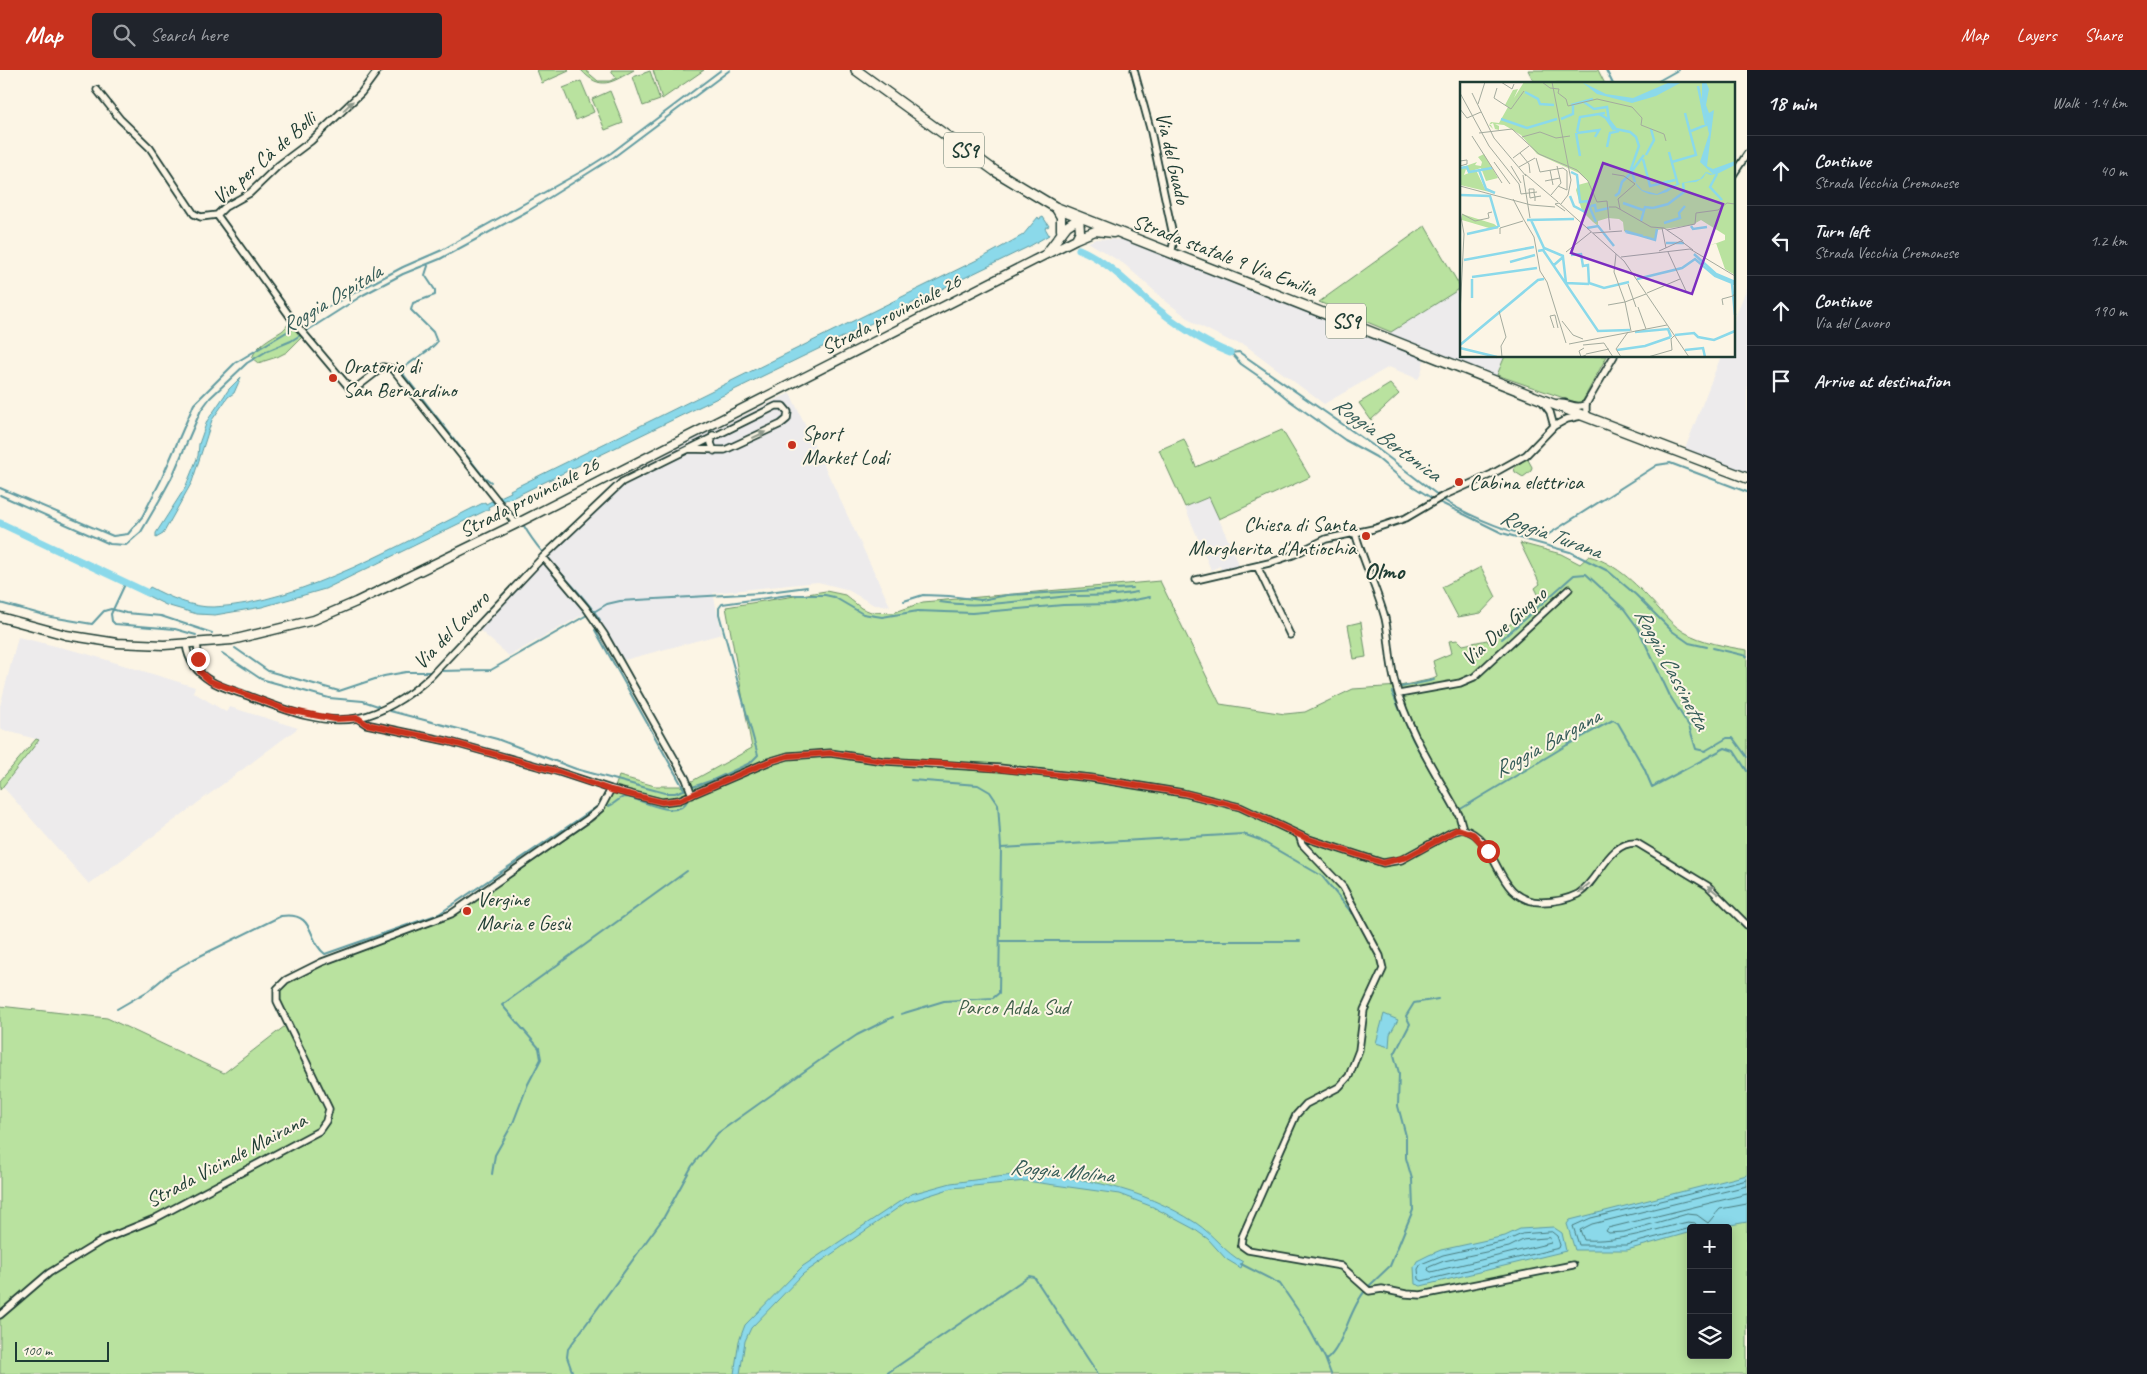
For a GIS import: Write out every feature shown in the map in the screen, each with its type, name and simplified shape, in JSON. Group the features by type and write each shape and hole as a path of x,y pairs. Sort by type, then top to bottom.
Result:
{"main road":[{"name":"Strada statale 9 Via Emilia","path":"856,70 987,166 1055,207 1079,218 1560,408 1747,478"},
{"path":"1055,207 1062,223 1061,236"},
{"path":"1076,239 1080,231 1079,218"},
{"name":"Strada provinciale 26","path":"1044,256 1061,236 1066,226 1079,218"},
{"name":"Strada provinciale 26","path":"0,617 66,635 92,639 139,644 197,644 260,634 332,613 516,524 1076,239 1096,231 1124,235"}],"street":[{"name":"Via per Cà de Bolli","path":"378,70 361,93 311,141 279,165 250,193 225,207 217,215 303,333 352,392 383,367 393,368 516,524"},
{"name":"Via del Guado","path":"1134,70 1151,132 1174,240 1171,254"},
{"path":"97,90 120,119 150,148 194,214 200,217 217,215"},
{"path":"1734,174 1747,154"},
{"path":"1554,425 1572,417 1587,417 1586,404 1613,358"},
{"path":"1538,398 1550,412 1554,425"},
{"path":"1196,580 1257,566 1293,555 1326,539 1396,522 1443,496 1526,455 1562,419 1560,408 1563,402 1579,407 1586,404"},
{"name":"Via del Lavoro","path":"186,644 190,659 200,672 214,683 287,710 335,719 358,718 381,710 402,699 430,677 545,556 622,482 713,435 776,406 783,406 788,412 787,419 782,424 725,450 714,451"},
{"path":"689,449 714,451 711,442 713,435"},
{"path":"1355,532 1385,619 1391,668 1399,694 1417,737 1459,815 1464,829 1479,839 1506,884 1523,899 1551,902 1572,896 1588,886 1614,852 1626,844 1637,843 1708,886 1747,925"},
{"path":"545,556 604,634 686,779 692,795"},
{"path":"1257,566 1290,635"},
{"name":"Via Due Giugno","path":"1399,694 1460,683 1474,677 1569,588"},
{"path":"197,644 200,672"},
{"path":"358,718 366,724 462,745 611,790 670,803 772,760 800,755 830,753 884,761 974,766 1091,778 1184,793 1240,807 1299,835 1378,862 1390,863 1407,857 1452,832 1464,829"},
{"name":"Strada Vicinale Mairana","path":"0,1315 49,1274 103,1240 154,1219 319,1131 326,1121 329,1109 276,996 277,989 286,980 322,962 451,914 589,818 601,808 611,790"},
{"path":"1299,835 1302,844 1344,887 1380,956 1382,969 1364,1010 1359,1050 1350,1076 1339,1087 1306,1104 1296,1115 1240,1241 1244,1248 1341,1266 1365,1288 1421,1295 1573,1265"}],"shaded area":[{"path":"1096,239 1130,240 1299,309 1425,356 1421,374 1418,379 1389,367 1324,404 1245,345 1230,341 1196,324 1168,303 1124,264 1088,242"},
{"path":"1747,287 1747,478 1683,454 1720,358 1734,358 1734,320"},
{"path":"1454,292 1460,294 1460,358 1504,358 1495,378 1389,335 1391,331"},
{"path":"790,393 890,606 874,605 846,589 818,582 713,593 722,634 617,662 586,613 509,656 475,626 617,480 703,435"},
{"path":"1209,497 1238,562 1238,566 1222,572 1220,566 1211,570 1185,507"},
{"path":"18,637 84,653 195,687 193,692 226,712 230,707 298,728 89,884 3,787 39,740 0,729 0,706"}],"green space":[{"path":"537,70 568,70 569,71 542,83"},
{"path":"581,70 585,70 598,81 610,81 616,78 611,70 634,70 613,81 601,83 588,77"},
{"path":"653,70 704,70 662,99"},
{"path":"1528,70 1598,70 1604,82 1534,82"},
{"path":"650,71 660,100 643,106 633,77"},
{"path":"581,81 594,112 576,120 563,88"},
{"path":"610,91 623,123 605,130 592,99"},
{"path":"1425,226 1460,286 1460,289 1391,332 1319,302"},
{"path":"290,322 302,337 287,352 258,363 252,358 261,345 283,330"},
{"path":"1504,358 1606,358 1581,404 1497,375"},
{"path":"1390,384 1399,394 1371,420 1359,403"},
{"path":"1282,430 1310,477 1219,519 1209,497 1185,507 1159,450 1184,439 1196,467"},
{"path":"1527,458 1532,467 1531,471 1523,477 1515,472 1514,468"},
{"name":"Parco Adda Sud","path":"1520,543 1561,554 1580,564 1589,556 1600,560 1619,570 1670,621 1684,632 1723,646 1747,650 1747,1374 0,1374 0,1006 107,1018 224,1073 289,1023 280,1000 280,991 289,982 321,965 449,919 600,815 596,812 614,790 619,776 655,786 683,786 752,748 726,607 826,591 845,595 861,608 871,612 893,613 923,602 1160,581 1220,704 1285,714 1305,712 1353,689 1400,686 1437,677 1433,661 1452,653 1449,641 1458,640 1463,645 1487,640 1489,643 1540,598 1535,588 1540,584"},
{"path":"1481,567 1496,597 1481,613 1458,617 1442,587"},
{"path":"1361,622 1366,657 1354,659 1348,625"},
{"path":"36,739 39,740 0,790 0,781"}],"water":[{"path":"1038,217 1039,219 1043,217 1049,226 1045,228 1049,235 1030,246 514,497 501,501 498,498 511,492 510,490 989,254 1023,235"},
{"path":"241,377 234,393 228,397 212,420 192,482 163,534 156,538 156,533 185,488 198,456 199,444 207,421 229,389"},
{"path":"492,501 494,504 488,507 489,509 325,589 262,607 215,615 197,614 166,605 140,592 142,588 147,591 150,587 173,598 206,607 248,603 283,594 353,568 485,502 486,504"},
{"path":"1384,1014 1398,1020 1390,1034 1389,1047 1376,1043"},
{"path":"1013,1175 1061,1177 1085,1181 1131,1192 1154,1201 1196,1223 1243,1262 1241,1268 1226,1259 1208,1239 1194,1229 1153,1207 1119,1194 1026,1181 952,1188 905,1203 803,1274 751,1328 745,1341 740,1374 734,1374 739,1341 745,1325 803,1266 911,1194 951,1183"},
{"path":"1747,1175 1747,1222 1732,1225 1687,1224 1687,1233 1627,1250 1575,1250 1567,1224 1570,1220"},
{"path":"1553,1227 1562,1233 1566,1251 1421,1286 1415,1284 1414,1267 1417,1261 1441,1250 1505,1236 1520,1229"}],"waterway":[{"path":"0,488 113,536 128,534 142,517 161,480 194,404 235,363 335,303 403,267 442,250 584,170 611,153 721,70"},
{"name":"Roggia Ospitala","path":"0,495 110,544 126,545 141,532 159,501 172,477 201,410 210,398 247,363 267,351 291,341 363,295 403,274 440,259 528,211 614,157 730,70"},
{"name":"Roggia Ospitala","path":"1606,70 1612,82"},
{"name":"Roggia Ospitala","path":"1657,82 1678,70"},
{"path":"1079,249 1107,266 1178,324 1208,343 1230,353"},
{"path":"428,266 425,275 435,290 435,295 413,303 411,310 433,332 437,342 431,349 404,368 404,375 483,476 491,482"},
{"name":"Roggia Bertonica","path":"1230,353 1239,352 1371,444 1439,496"},
{"name":"Roggia Turana","path":"1231,353 1241,364 1290,401 1345,440 1376,457 1403,480 1433,499"},
{"name":"Roggia Bertonica","path":"1442,499 1495,525 1526,535 1539,536 1549,534 1657,465 1670,463 1747,492"},
{"name":"Roggia Turana","path":"1437,501 1502,533 1570,552 1608,571 1636,595 1672,631 1689,643 1707,647"},
{"path":"0,523 148,593"},
{"path":"524,526 541,551 582,596 600,620"},
{"name":"Roggia Cassinetta","path":"1502,639 1574,575 1586,574 1624,609 1638,628 1670,696 1689,726 1696,749 1705,751 1727,738 1733,738 1747,757"},
{"path":"126,582 111,614 112,621 115,624 175,629 196,635"},
{"path":"592,613 607,604 620,601 761,593 807,587"},
{"path":"904,601 923,595 981,600 1008,595 1133,588"},
{"path":"940,602 989,604 1137,592"},
{"path":"390,711 497,739 576,769 665,793 675,793 713,780 750,763 758,755 719,614 719,608 722,604 789,595 825,595 834,597 863,614 882,617 918,611 972,613 1063,605 1113,604 1150,597"},
{"path":"0,603 51,617 92,624 104,611 111,609 126,613 161,616 212,633"},
{"path":"439,671 491,670 587,615"},
{"path":"595,630 684,789"},
{"path":"235,648 268,671 339,691 384,676 406,672 432,672"},
{"name":"Roggia Turana","path":"1713,648 1747,656"},
{"path":"222,653 261,679 329,698 363,701 378,706"},
{"name":"Roggia Cassinetta","path":"1401,687 1434,680"},
{"name":"Roggia Bargana","path":"1392,692 1413,740 1454,813"},
{"name":"Roggia Bargana","path":"1459,810 1567,745 1613,720 1618,723 1644,768 1652,787 1725,748 1734,751 1747,771"},
{"path":"901,1014 944,1001 993,998 999,993 1001,848 998,804 990,792 978,785 911,780"},
{"path":"609,806 626,797 659,807 676,809 683,806 688,799"},
{"path":"117,1009 148,991 171,972 281,916 292,916 306,922 315,942 325,954 439,914 601,804"},
{"path":"1001,848 1243,834 1260,840 1322,876 1352,913 1357,916"},
{"path":"492,1174 495,1155 513,1123 528,1084 541,1059 539,1048 502,1005 687,871"},
{"path":"1000,941 1300,941"},
{"path":"1368,1287 1390,1266 1413,1210 1412,1179 1406,1158 1406,1136 1398,1106 1399,1073 1394,1055 1410,1024 1406,1016 1414,1003 1438,999"},
{"path":"573,1374 567,1357 568,1349 664,1217 692,1166 718,1133 857,1035 893,1017"},
{"name":"Roggia Molina","path":"1241,1264 1280,1284 1304,1319 1325,1358 1331,1374"},
{"path":"886,1374 1029,1276 1034,1277 1098,1374"},
{"path":"1326,1360 1337,1347 1359,1299 1365,1291"}],"place":[{"name":"Oratorio di San Bernardino","path":"333,378"},
{"name":"Sport Market Lodi","path":"792,445"},
{"name":"Cabina elettrica","path":"1459,482"},
{"name":"Chiesa di Santa Margherita d'Antiochia","path":"1366,536"},
{"name":"Vergine Maria e Gesù","path":"467,911"}],"district":[{"name":"Olmo","path":"1384,571"}],"route":[{"path":"198,659 200,672 210,681 287,710 316,717 335,719 358,718 366,724 380,728 447,741 559,772 611,790 627,792 662,802 670,803 680,800 777,759 788,756 830,753 871,760 1000,768 1091,778 1184,793 1240,807 1276,822 1306,838 1383,863 1396,862 1458,829 1469,831 1479,839 1488,851"}]}
